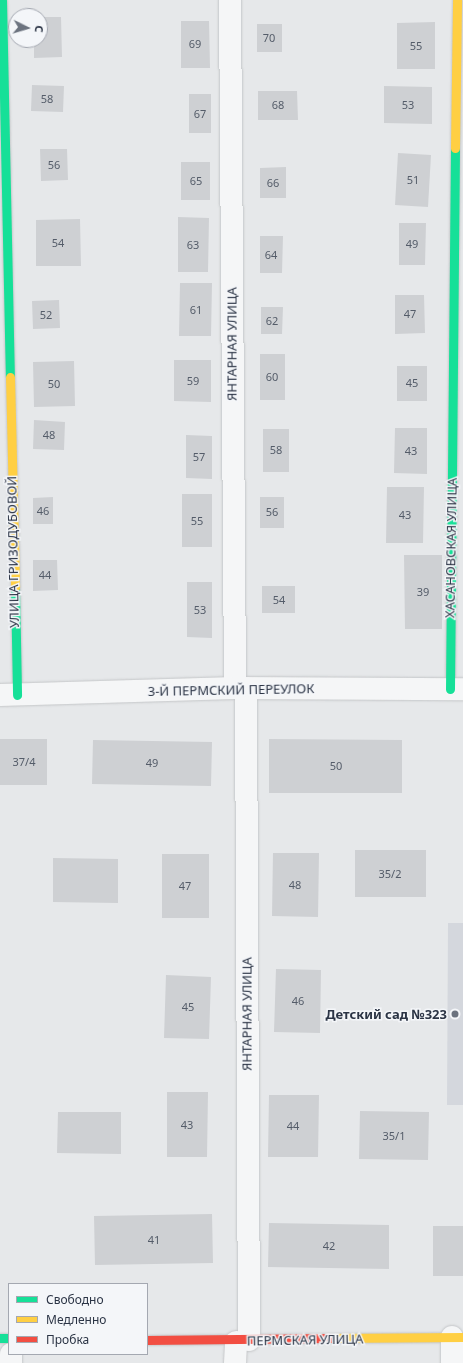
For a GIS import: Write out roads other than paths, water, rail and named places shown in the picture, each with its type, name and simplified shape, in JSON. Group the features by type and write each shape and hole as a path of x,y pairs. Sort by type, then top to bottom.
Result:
{"street":[{"name":"УЛИЦА ГРИЗОДУБОВОЙ","path":"2,0 8,695"},
{"name":"ЯНТАРНАЯ УЛИЦА","path":"230,0 240,688 242,1341 236,1363"},
{"name":"ХАСАНОВСКАЯ УЛИЦА","path":"456,689 457,0"},
{"name":"3-Й ПЕРМСКИЙ ПЕРЕУЛОК","path":"8,695 240,688 456,689"},
{"name":"ПЕРМСКАЯ УЛИЦА","path":"148,1340 242,1341 458,1337"},
{"path":"452,1363 458,1337"}],"place":[{"name":"Детский сад №323","path":"455,1014"}]}
